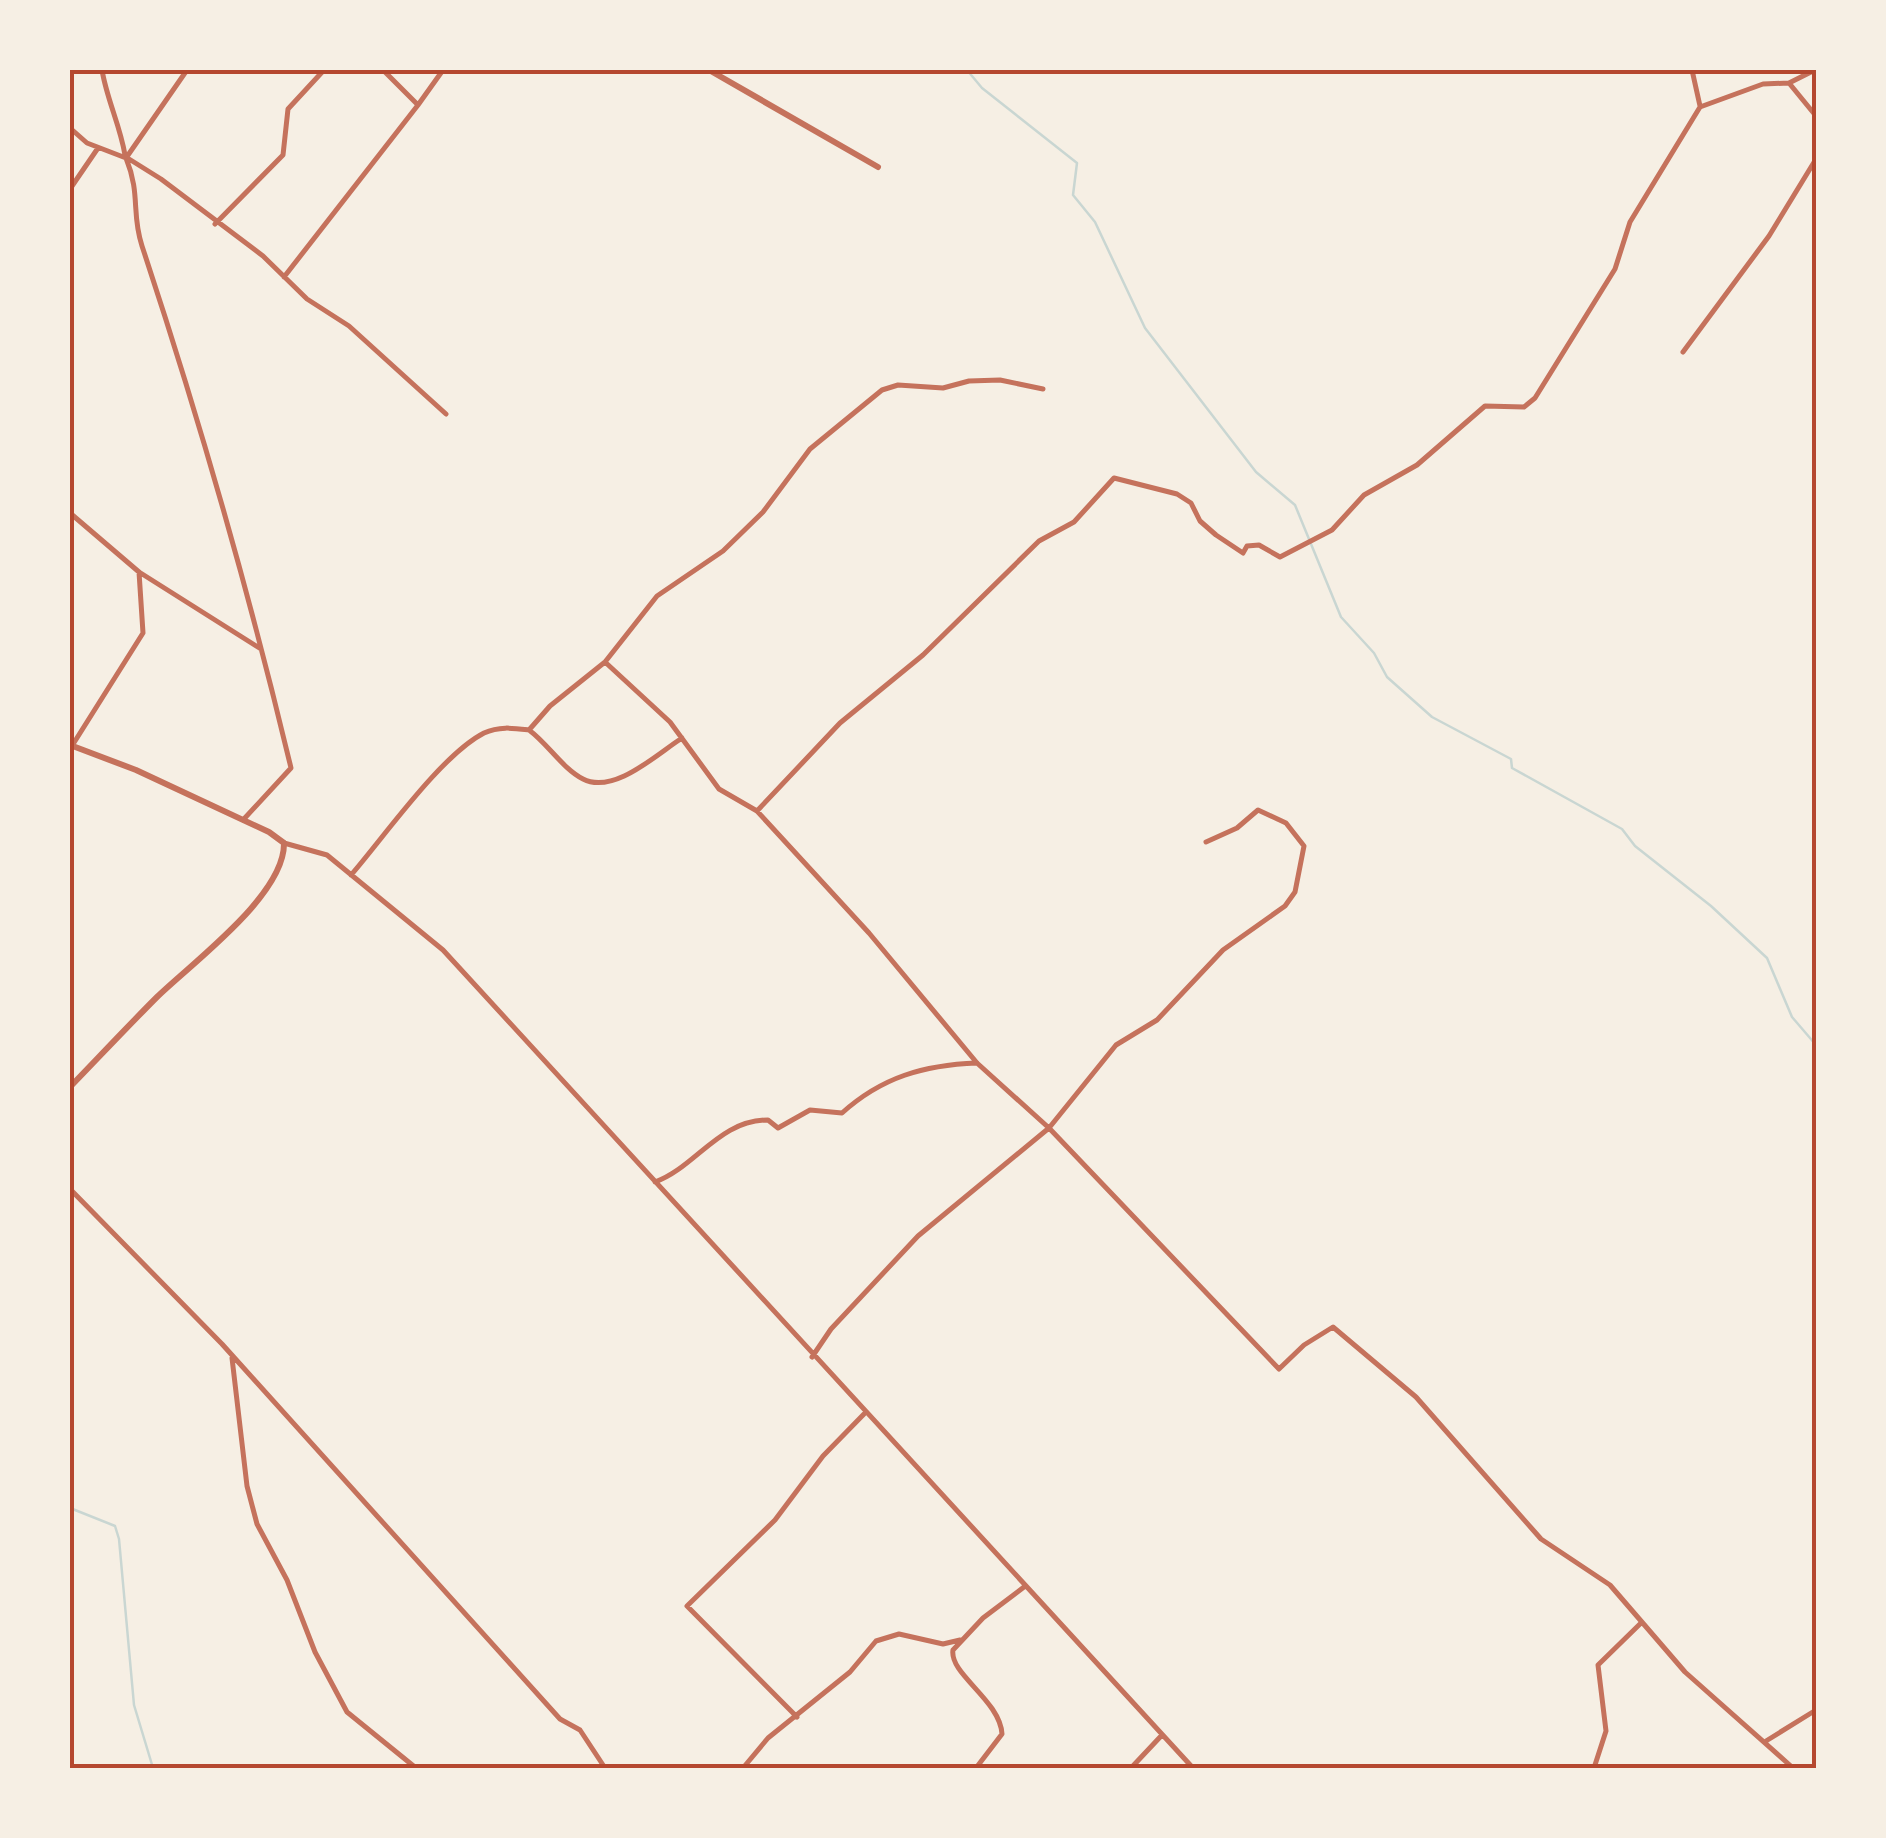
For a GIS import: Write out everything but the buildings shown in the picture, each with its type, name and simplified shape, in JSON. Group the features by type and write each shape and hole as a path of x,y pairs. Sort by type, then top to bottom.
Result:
{"street":[{"path":"102,70 137,184 134,223 182,365 263,651 291,768 243,820"},
{"path":"126,158 187,70"},
{"path":"215,224 284,154 288,109 324,70"},
{"path":"383,70 418,104"},
{"path":"284,277 443,70"},
{"path":"1692,70 1700,107"},
{"path":"757,811 840,723 923,655 1039,542 1074,522 1114,478 1177,494 1191,503 1200,521 1216,536 1243,553 1248,546 1259,545 1280,557 1332,530 1364,495 1417,465 1485,406 1524,406 1535,398 1615,269 1630,222 1700,107 1763,84 1789,84 1815,70"},
{"path":"710,71 878,167"},
{"path":"1789,84 1816,116"},
{"path":"70,128 98,148 126,158 161,178 307,300 350,326 446,414"},
{"path":"70,189 98,148"},
{"path":"1682,352 1769,236 1816,159"},
{"path":"530,730 550,706 605,662 657,596 723,551 763,512 810,449 882,390 898,385 943,388 969,381 1000,380 1043,389"},
{"path":"70,513 139,572 263,651"},
{"path":"139,572 144,633 70,747 243,820 284,843 327,855 443,950 864,1414 1193,1768"},
{"path":"605,662 682,738 718,788 757,811 870,932 977,1063 1048,1128 1280,1369 1304,1346 1333,1327 1416,1397 1540,1539 1610,1585 1685,1672 1793,1768"},
{"path":"351,876 454,753 485,732 504,727 530,730 581,778 600,784 627,774 682,738"},
{"path":"812,1356 831,1329 906,1248 1048,1128 1116,1045 1158,1020 1222,950 1285,906 1295,892 1304,846 1286,823 1258,810 1236,828 1206,842"},
{"path":"70,1087 248,910 284,855 284,843"},
{"path":"656,1182 683,1172 694,1154 750,1120 768,1120 778,1128 810,1110 842,1113 874,1087 904,1074 932,1065 977,1063"},
{"path":"70,1190 232,1355 560,1719 580,1730 605,1768"},
{"path":"232,1355 247,1486 257,1524 287,1580 315,1652 348,1712 416,1768"},
{"path":"797,1717 687,1606 776,1520 823,1456 864,1414"},
{"path":"976,1768 1002,1734 1002,1721 951,1658 960,1640 1024,1587"},
{"path":"1594,1768 1606,1731 1598,1665 1641,1623"},
{"path":"743,1768 768,1738 850,1672 876,1641 899,1634 942,1644 960,1640"},
{"path":"1766,1741 1816,1710"},
{"path":"1131,1768 1162,1735"}],"waterway":[{"path":"967,70 982,88 1077,163 1073,195 1095,222 1145,328 1256,472 1295,505 1341,617 1374,653 1387,677 1432,717 1511,759 1512,768 1622,829 1635,846 1711,906 1767,958 1792,1017 1816,1045"},
{"path":"70,1508 115,1526 134,1705 153,1768"}]}
